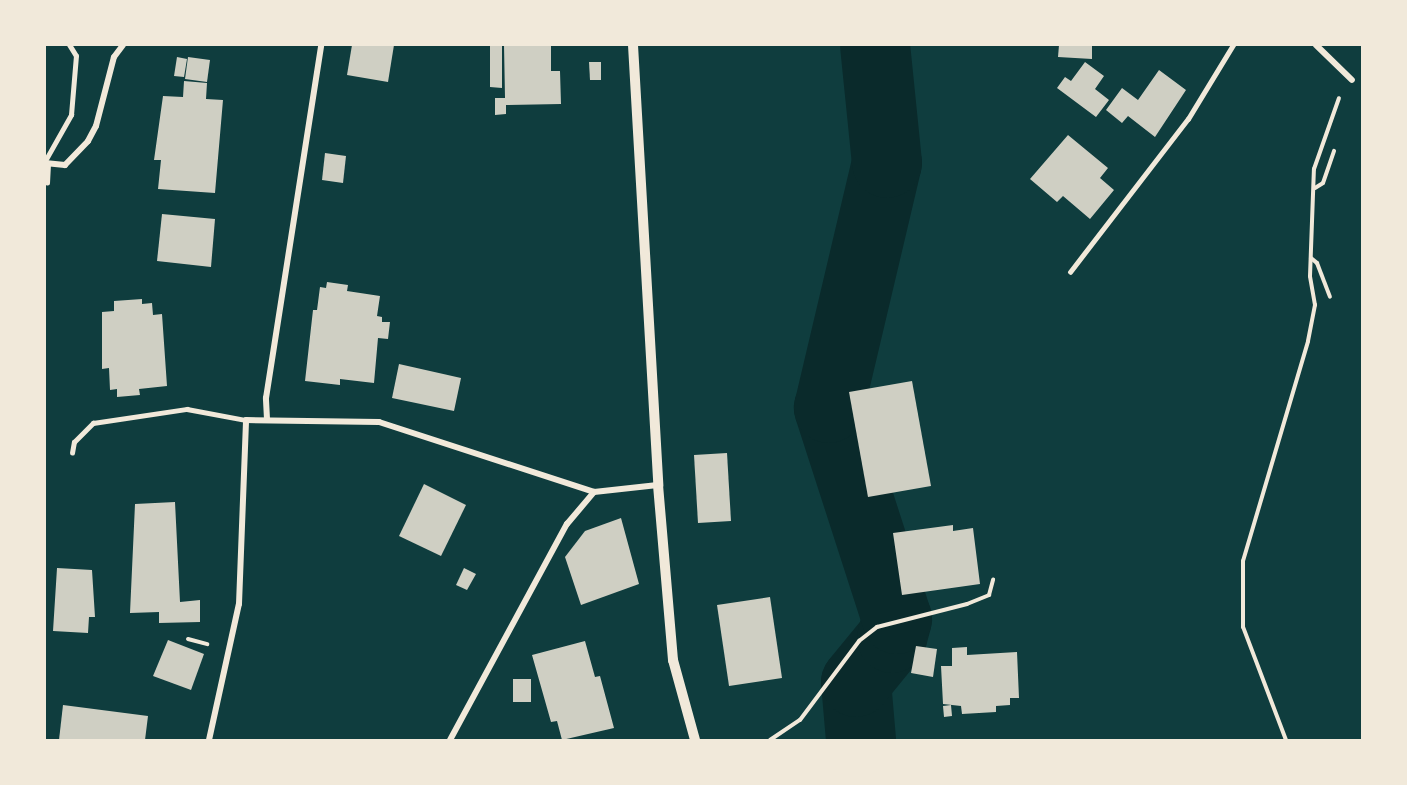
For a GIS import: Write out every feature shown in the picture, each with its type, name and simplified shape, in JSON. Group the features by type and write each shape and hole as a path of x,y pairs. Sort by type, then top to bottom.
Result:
{"street":[{"path":"46,163 65,165 88,141 96,126 114,57 123,45"},
{"path":"267,418 266,398 321,45"},
{"path":"633,45 658,486 673,660 695,740"},
{"path":"1316,45 1352,80"},
{"path":"208,740 239,604 246,420 267,418 379,422 594,492 658,486"},
{"path":"450,740 567,524 594,492"}],"lane":[{"path":"47,183 46,163 71,115 75,56 69,45"},
{"path":"1070,272 1188,119 1233,45"},
{"path":"72,453 74,442 93,423 187,409 246,420"}],"path":[{"path":"1286,740 1243,627 1243,561 1308,341 1315,305 1310,276 1314,169 1336,102 1352,80"},
{"path":"1315,188 1323,183 1334,151"},
{"path":"1311,258 1317,263 1330,297"},
{"path":"770,740 800,720 859,641 877,627 989,595 993,580"}],"building":[{"path":"352,45 394,45 388,82 347,75"},
{"path":"490,45 502,45 502,88 490,87"},
{"path":"504,45 551,45 551,71 560,71 561,104 506,105 506,114 495,115 495,98 505,98"},
{"path":"1059,45 1092,45 1092,59 1058,57"},
{"path":"177,57 187,59 184,77 174,76"},
{"path":"188,57 210,60 207,82 185,79"},
{"path":"589,62 601,62 601,80 590,80"},
{"path":"1085,62 1104,76 1095,89 1109,100 1096,117 1057,88 1065,77 1071,81"},
{"path":"1159,70 1186,90 1155,137 1128,116 1122,123 1106,110 1122,88 1138,100"},
{"path":"184,81 207,83 206,99 223,100 215,193 158,189 161,160 154,160 163,96 183,97"},
{"path":"1068,135 1108,168 1100,178 1114,190 1090,219 1063,196 1057,202 1030,179"},
{"path":"325,153 346,156 343,183 322,180"},
{"path":"162,214 215,219 211,267 157,261"},
{"path":"327,282 348,285 347,291 380,296 377,316 382,317 382,322 390,322 388,339 378,338 374,383 340,379 340,385 305,381 313,310 317,310 320,287 326,288"},
{"path":"142,299 142,304 152,303 153,315 162,314 167,386 139,389 140,395 117,397 117,389 110,390 109,368 102,369 102,312 114,311 114,301"},
{"path":"399,364 461,378 454,411 392,398"},
{"path":"912,381 931,486 868,497 849,392"},
{"path":"727,453 731,521 698,523 694,455"},
{"path":"424,484 466,505 441,556 399,536"},
{"path":"175,502 180,602 200,600 200,622 159,623 159,612 130,613 135,504"},
{"path":"621,518 639,584 581,605 565,557 585,531"},
{"path":"953,525 953,531 973,528 980,584 902,595 893,533"},
{"path":"57,568 92,570 95,617 89,617 88,633 53,631"},
{"path":"464,568 476,574 467,590 456,585"},
{"path":"770,597 782,678 729,686 717,605"},
{"path":"168,640 204,654 191,690 153,676"},
{"path":"585,641 595,677 600,676 614,728 562,740 557,721 551,722 532,655"},
{"path":"916,646 937,649 933,677 911,673"},
{"path":"967,647 967,655 1017,652 1019,698 1010,698 1010,705 996,706 996,712 962,714 961,706 943,704 941,666 952,666 952,648"},
{"path":"513,679 531,679 531,702 513,702"},
{"path":"63,705 148,716 145,740 59,740"},
{"path":"951,705 952,716 944,717 943,706"}],"waterway":[{"path":"861,740 856,682 892,638 897,619 829,408 887,163 875,45"}]}
